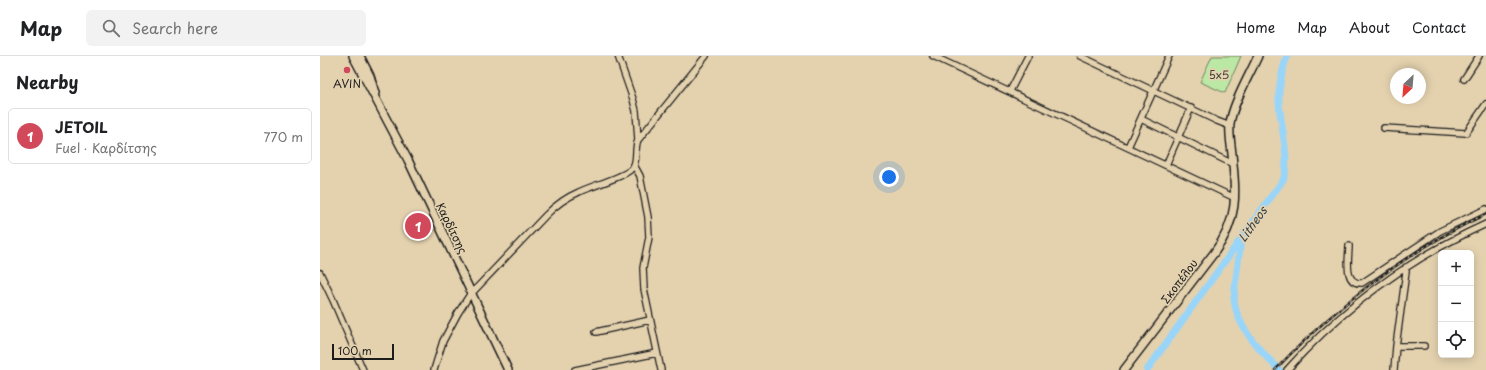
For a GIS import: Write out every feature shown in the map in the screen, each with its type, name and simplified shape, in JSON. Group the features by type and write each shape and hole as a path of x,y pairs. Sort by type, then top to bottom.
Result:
{"main road":[{"name":"Καρδίτσης","path":"353,56 375,97 472,293 508,370"},
{"name":"Καρδίτσης","path":"360,56 370,76 375,97"},
{"name":"Σκοπέλου","path":"1124,370 1218,248 1226,233 1231,220 1235,198 1230,126 1233,112 1258,56"}],"street":[{"path":"618,56 634,99 637,117 638,140"},
{"path":"434,370 443,341 458,313 472,293 559,204 576,193 632,169 634,165 635,148 638,140 706,56"},
{"path":"933,56 1235,198"},
{"path":"1010,91 1028,56"},
{"path":"1080,56 1230,126"},
{"path":"1128,147 1169,56"},
{"path":"1464,79 1479,56"},
{"path":"1384,128 1466,133 1486,104"},
{"path":"1166,165 1191,108"},
{"path":"1141,119 1233,164"},
{"path":"634,165 640,176 648,217 649,237 643,268 643,280 661,370"},
{"path":"1349,246 1349,276 1354,282 1362,283 1440,231 1486,209"},
{"path":"1287,370 1317,337 1362,298 1406,267 1448,242 1486,224"},
{"path":"1394,370 1406,267"},
{"path":"320,273 334,300 363,370"},
{"path":"596,332 650,320"},
{"path":"1396,346 1424,346"},
{"path":"575,370 657,353"}],"green space":[{"name":"5x5","path":"1212,56 1241,56 1225,93 1200,82"}],"waterway":[{"name":"Litheos","path":"1147,370 1283,180 1286,153 1280,111 1279,91 1287,56"},
{"path":"1241,241 1234,296 1236,310 1251,338 1279,370"}],"railway":[{"path":"1275,370 1322,324 1373,282 1428,245 1486,214"}],"place":[{"name":"AVIN","path":"347,70"},
{"name":"JETOIL","path":"418,226"}]}
